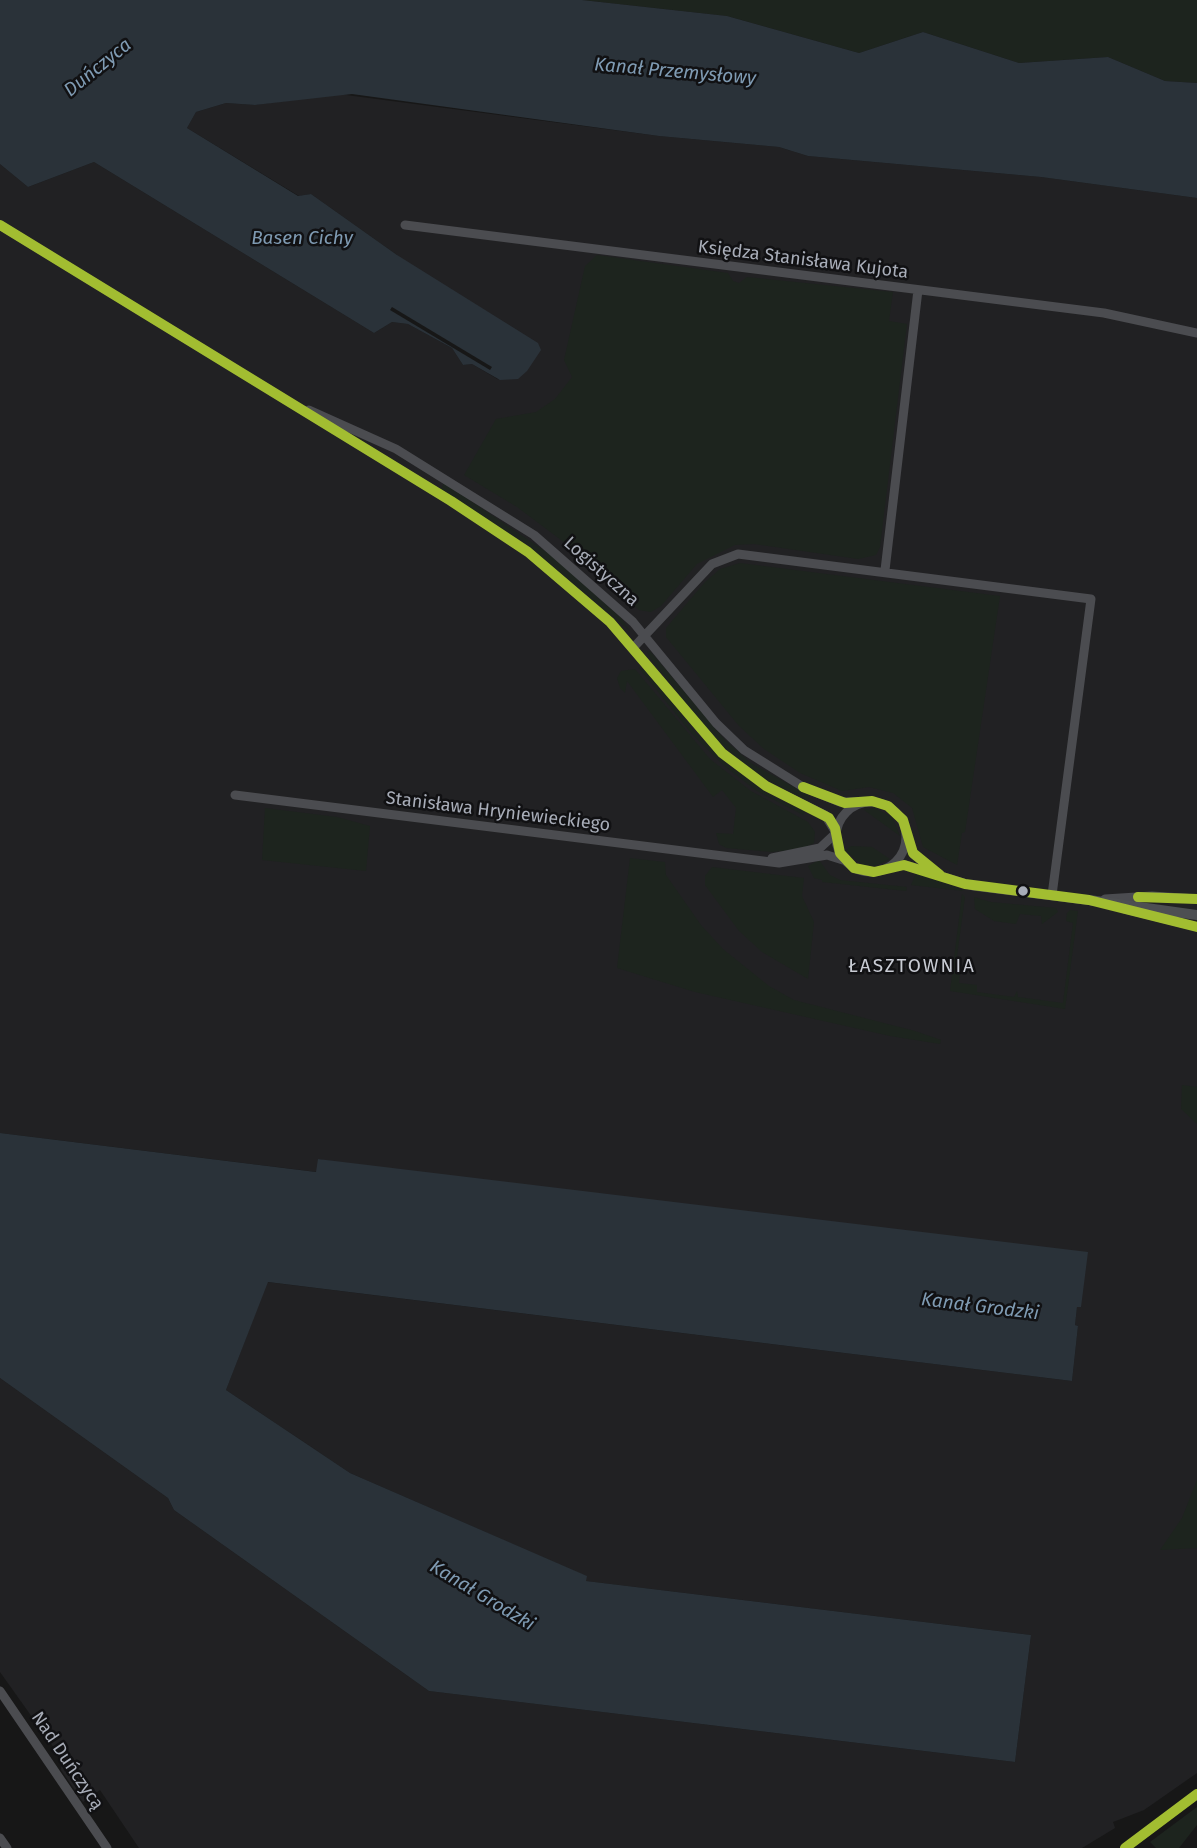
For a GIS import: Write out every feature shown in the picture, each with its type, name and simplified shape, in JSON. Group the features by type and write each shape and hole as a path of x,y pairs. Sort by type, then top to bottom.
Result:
{"main road":[{"path":"1089,900 1197,915"}],"street":[{"name":"Logistyczna","path":"0,225 522,548 581,596 634,648 722,753 766,786 823,814 836,833"},
{"name":"Księdza Stanisława Kujota","path":"405,225 1104,313 1197,333"},
{"path":"885,570 918,290"},
{"name":"Logistyczna","path":"285,399 385,443 494,508 557,554 645,635 716,723 750,754 810,790 845,803 862,803"},
{"path":"634,648 704,572 729,555 746,553 1091,599 1052,895"},
{"name":"Stanisława Hryniewieckiego","path":"235,795 785,863 827,855 846,862"},
{"path":"950,880 916,856 904,824 894,810 879,802 862,803 844,814 836,833 837,846 846,862 867,872 906,865 950,880 1089,900 1197,927"},
{"name":"Stanisława Hryniewieckiego","path":"758,859 796,855 818,848 831,841 836,833"},
{"path":"891,867 902,854 907,837"},
{"path":"1089,900 1152,896 1197,899"},
{"name":"Nad Duńczycą","path":"0,1691 107,1848"},
{"path":"1125,1848 1197,1794"},
{"path":"0,1838 7,1848"}],"shaded area":[{"path":"582,0 1197,0 1197,83 1165,81 1108,57 1019,63 923,32 859,53 727,16"},
{"path":"338,94 659,136 779,147 808,156 1041,177 1197,198 1197,1773 1144,1810 1113,1822 1115,1828 1082,1848 139,1848 100,1790 83,1802 61,1770 62,1759 0,1672 0,1378 168,1498 174,1510 429,1691 1015,1762 1031,1635 586,1581 586,1576 350,1473 226,1390 267,1282 1072,1381 1078,1326 1075,1325 1077,1307 1080,1307 319,1159 317,1172 0,1133 0,164 28,187 94,162 374,333 392,322 408,324 452,348 463,365 472,364 499,380 397,255 311,194 299,196 187,128 196,112 226,103 255,105"},
{"path":"597,255 728,273 733,281 739,283 747,277 893,292 889,321 907,324 880,547 876,555 858,559 754,544 735,545 697,564 661,606 651,612 639,610 561,540 517,507 464,475 496,419 536,412 555,399 572,377 564,360 585,266"},
{"path":"444,483 551,555 621,618 630,631 526,544 441,489"},
{"path":"740,563 1000,596 965,832 962,833 957,865 923,847 912,808 893,793 869,787 842,791 800,773 764,749 739,726 666,637 666,628 705,582 720,569"},
{"path":"650,651 725,740 751,763 810,796 808,801 762,777 719,743 652,661 647,652"},
{"path":"638,667 648,672 696,733 728,765 771,796 805,812 803,815 757,791 723,765 692,734"},
{"path":"635,669 710,759 751,791 808,822 815,832 814,843 801,849 772,852 726,848 719,844 716,833 733,834 736,808 722,790 713,797 627,681 625,693 620,688 617,678 621,671"},
{"path":"265,808 337,817 370,826 366,871 262,860"},
{"path":"874,808 892,817 900,836 864,810"},
{"path":"851,846 872,847 890,859 875,866 863,865 845,851"},
{"path":"630,858 665,862 666,875 701,925 723,949 769,986 794,1000 915,1031 941,1040 940,1044 890,1036 695,992 617,968"},
{"path":"819,860 830,875 840,880 907,887 906,891 822,882 814,878 808,866"},
{"path":"712,867 804,878 802,896 814,922 808,979 762,952 739,931 705,885 705,876"},
{"path":"916,873 961,889 963,891 911,885"},
{"path":"962,894 965,897 957,956 961,963 959,983 977,985 977,992 1014,997 1017,991 1018,997 1063,1003 1073,923 1066,921 1067,913 1070,910 1078,911 1065,1009 950,991"},
{"path":"974,897 991,902 1056,908 1058,912 1042,924 1041,916 1020,914 1016,924 994,921 975,909"},
{"path":"1182,1085 1197,1087 1197,1124 1181,1109"},
{"path":"1197,1480 1197,1548 1160,1550 1182,1518"},
{"path":"1197,1807 1197,1825 1179,1848 1156,1848 1150,1842"}],"water":[{"path":"0,0 582,0 727,16 859,53 923,32 1019,63 1108,57 1165,81 1197,83 1197,198 1041,177 808,156 779,147 659,136 352,94 255,105 226,103 196,112 187,128 298,196 311,194 397,255 538,343 541,350 527,371 518,379 500,380 472,364 463,365 452,348 408,324 392,322 374,333 94,162 28,187 0,164"},
{"name":"Kanał Grodzki","path":"0,1133 316,1172 318,1159 1088,1252 1081,1307 1077,1307 1075,1325 1078,1326 1072,1381 268,1282 226,1390 350,1473 587,1576 586,1581 1031,1635 1015,1762 429,1691 174,1510 168,1498 0,1378"}],"pier":[{"path":"392,307 492,367 490,370 390,310"}],"transit line":[{"path":"0,225 451,501 528,552 610,622 722,753 766,786 829,818 835,828 840,853 854,868 874,872 904,865 965,884 1089,900 1197,927"},
{"path":"803,787 845,803 872,801 888,806 903,820 913,853 940,875"},
{"path":"1138,897 1197,899"},
{"path":"1125,1848 1197,1794"}],"district":[{"name":"ŁASZTOWNIA","path":"912,967"}],"water label":[{"name":"Duńczyca","path":"98,68"},
{"name":"Kanał Przemysłowy","path":"675,72"},
{"name":"Basen Cichy","path":"302,239"}]}
